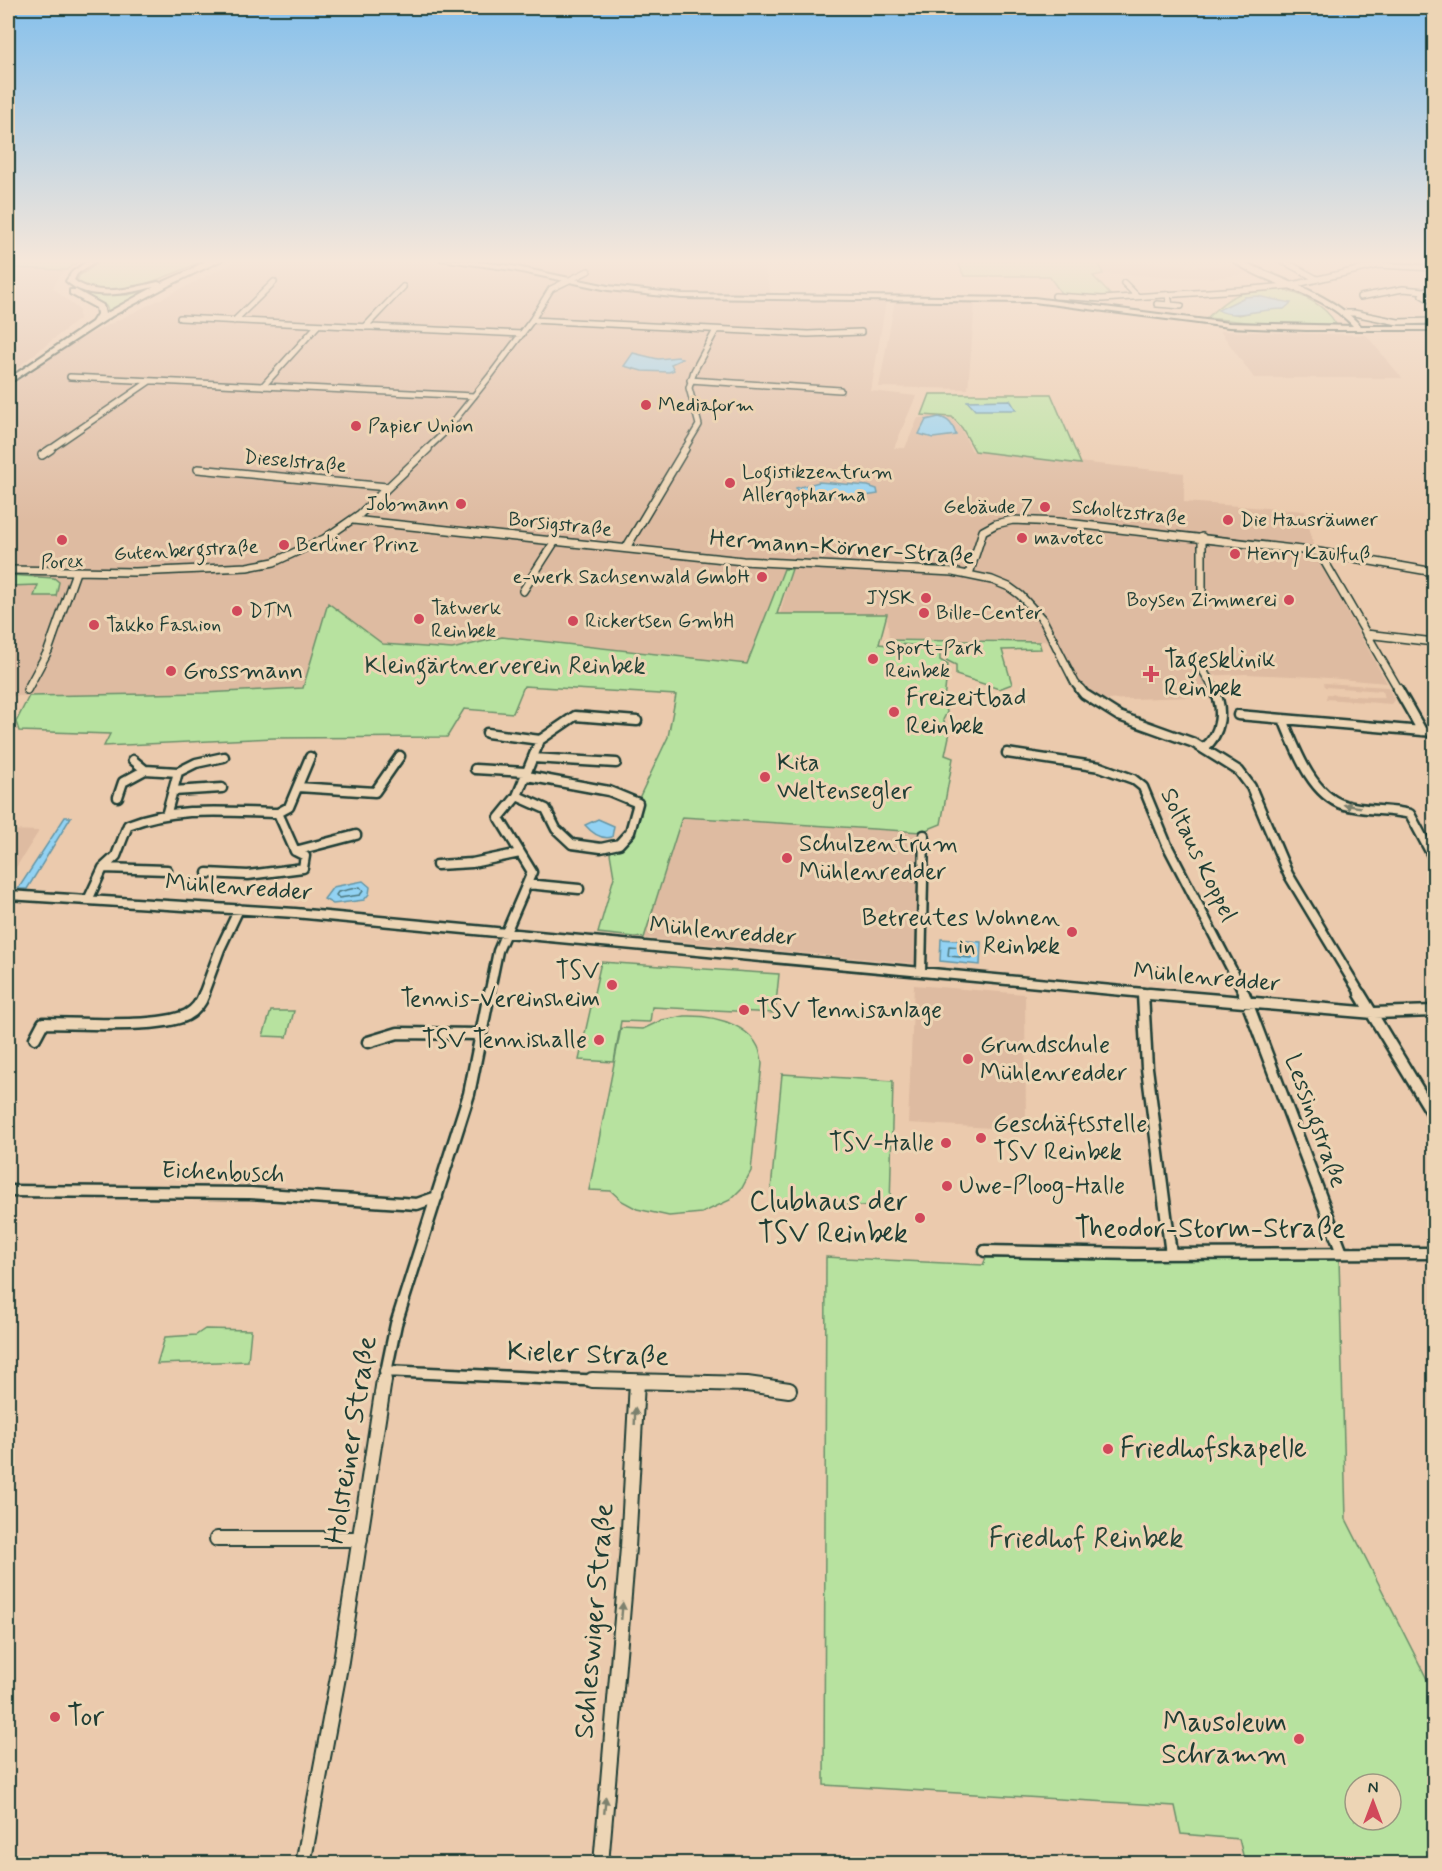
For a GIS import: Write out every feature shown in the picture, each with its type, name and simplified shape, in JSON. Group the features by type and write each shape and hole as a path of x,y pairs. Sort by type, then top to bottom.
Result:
{"main road":[{"path":"8,382 60,347"}],"street":[{"path":"262,386 298,347"},
{"name":"Gutenbergstraße","path":"8,570 151,572 247,567 274,562 293,554 324,539 353,520 428,450 512,347"},
{"path":"707,347 690,380 840,390"},
{"path":"70,377 474,396"},
{"name":"Borsigstraße","path":"353,520 626,548 699,425 699,413 689,393 690,380"},
{"path":"42,455 150,381"},
{"name":"Dieselstraße","path":"198,469 387,487"},
{"name":"Scholtzstraße","path":"969,574 983,531 996,524 1013,520 1058,522 1202,537 1319,552 1434,572"},
{"path":"1202,537 1202,600"},
{"path":"523,591 555,541"},
{"name":"Hermann-Körner-Straße","path":"626,548 783,564 969,574 1009,587 1024,598 1043,620 1074,683 1099,706 1119,716 1204,748 1239,771 1251,787 1288,874 1374,1013 1434,1116"},
{"path":"1319,552 1422,731"},
{"path":"27,690 48,651 76,572"},
{"path":"1366,634 1434,642"},
{"path":"1194,656 1220,701 1217,736 1211,745 1204,748"},
{"path":"1238,715 1434,732"},
{"path":"579,889 527,884 532,873 500,818 517,796 540,740 575,716 637,721"},
{"path":"1283,719 1298,754 1331,799 1347,806 1410,814 1434,859"},
{"path":"486,733 540,740"},
{"name":"Soltaus Koppel","path":"1007,753 1114,770 1138,781 1143,787 1167,845 1249,1004"},
{"path":"298,787 375,792 400,756"},
{"path":"118,797 123,782 145,770 178,772 196,763 224,757"},
{"path":"89,898 103,868 116,856 128,825 143,818 167,812 278,813 289,807 310,757"},
{"path":"533,758 616,764"},
{"path":"133,760 145,770"},
{"path":"475,770 526,774 609,791 639,803 630,832 619,844 601,848 572,844 556,829 546,809 517,796"},
{"path":"167,812 178,772"},
{"path":"172,791 222,788"},
{"path":"207,873 248,875 303,868 305,856 295,852 278,813"},
{"path":"295,852 356,835"},
{"path":"921,972 924,835"},
{"path":"437,865 472,863 520,853"},
{"path":"103,868 167,870"},
{"name":"Holsteiner Straße","path":"303,1863 341,1661 385,1371 396,1324 470,1094 498,951 527,884"},
{"name":"Mühlenredder","path":"8,895 89,898 239,909 506,932 1249,1004 1374,1013 1434,1011"},
{"path":"35,1038 43,1023 168,1022 189,1014 200,1004 220,949 239,909"},
{"path":"1143,993 1147,1068 1171,1254"},
{"name":"Lessingstraße","path":"1249,1004 1342,1253"},
{"path":"368,1042 398,1033 482,1034"},
{"name":"Eichenbusch","path":"9,1194 214,1192 417,1204 436,1197"},
{"name":"Theodor-Storm-Straße","path":"985,1251 1171,1254 1434,1253"},
{"name":"Kieler Straße","path":"385,1371 637,1382 747,1384 789,1390"},
{"name":"Schleswiger Straße","path":"601,1863 630,1525 637,1382"},
{"path":"217,1539 360,1539"}],"shaded area":[{"path":"8,347 43,347 8,375"},
{"path":"66,347 878,347 871,391 916,396 894,448 905,448 918,418 939,416 951,418 962,431 972,451 1184,473 1184,502 1305,511 1317,558 1387,683 1245,674 1206,676 1220,701 1193,697 1099,700 1078,681 1063,653 1052,641 889,639 887,614 780,614 792,569 784,570 747,664 479,642 452,649 383,644 329,604 303,688 204,693 8,696 8,388"},
{"path":"886,347 971,347 968,389 879,387"},
{"path":"1232,347 1376,347 1402,378 1254,378"},
{"path":"1324,683 1388,687 1394,700 1391,704 1326,699 1327,694 1385,698 1383,691 1325,687"},
{"path":"682,817 921,832 920,964 644,938"},
{"path":"8,830 39,831 8,880"},
{"name":"Grundschule Mühlenredder","path":"914,985 1025,994 1026,1130 908,1123"}],"green space":[{"path":"930,394 1051,394 1081,464 975,451 962,428 952,417 922,415"},
{"name":"Kleingärtnerverein Reinbek","path":"784,569 792,569 777,614 887,614 879,644 940,650 940,660 948,665 944,699 947,712 943,720 950,732 945,755 953,758 941,824 921,832 682,817 644,938 598,933 614,877 610,853 634,834 641,815 640,796 668,737 676,695 524,686 513,713 464,709 447,737 274,738 104,746 110,734 19,731 16,722 29,696 204,693 303,688 328,603 383,644 452,649 502,637 747,664"},
{"path":"8,575 54,578 59,582 56,596 34,596 38,585 8,586"},
{"path":"885,640 1039,642 1041,649 1002,650 1012,684 999,689 956,675 956,665 946,660 946,648 886,643"},
{"name":"TSV Tennisanlage","path":"601,962 779,974 775,1013 652,1007 650,1022 621,1021 614,1062 579,1060"},
{"path":"271,1011 294,1011 287,1037 263,1036"},
{"path":"685,1016 710,1018 735,1025 754,1040 760,1051 762,1064 751,1171 742,1188 730,1200 702,1213 669,1216 637,1209 622,1201 611,1191 589,1190 621,1028 643,1029 662,1020"},
{"path":"782,1074 893,1081 890,1208 770,1200"},
{"name":"Friedhof Reinbek","path":"826,1257 983,1265 986,1258 1339,1258 1346,1519 1434,1693 1434,1863 1245,1863 1239,1839 1181,1834 1175,1806 824,1785"},
{"path":"205,1329 251,1330 248,1361 157,1364 165,1337 196,1335"}],"water":[{"path":"633,353 658,359 678,357 682,359 671,364 674,370 669,372 642,371 624,366"},
{"path":"1010,400 1016,410 975,410 967,401"},
{"path":"939,417 950,423 956,435 933,438 919,434 926,420"},
{"path":"819,482 868,486 877,489 878,494 828,495 798,492 796,488"},
{"path":"65,817 71,817 27,889 18,889"},
{"path":"598,819 614,826 612,837 604,838 597,835 585,825"},
{"path":"363,881 370,887 369,894 364,900 333,904 324,899 333,887"},
{"path":"941,939 981,942 980,965 940,961"}],"place":[{"name":"Mediaform","path":"646,405"},
{"name":"Papier Union","path":"356,426"},
{"name":"Logistikzentrum Allergopharma","path":"730,483"},
{"name":"Jobmann","path":"461,504"},
{"name":"Gebäude 7","path":"1045,507"},
{"name":"Die Hausräumer","path":"1228,520"},
{"name":"mavotec","path":"1022,538"},
{"name":"Porex","path":"62,540"},
{"name":"Berliner Prinz","path":"284,545"},
{"name":"Henry Kaulfuß","path":"1235,554"},
{"name":"e-werk Sachsenwald GmbH","path":"762,577"},
{"name":"JYSK","path":"926,598"},
{"name":"Boysen Zimmerei","path":"1289,600"},
{"name":"DTM","path":"237,611"},
{"name":"Bille-Center","path":"924,613"},
{"name":"Tatwerk Reinbek","path":"419,619"},
{"name":"Rickertsen GmbH","path":"573,621"},
{"name":"Takko Fashion","path":"94,625"},
{"name":"Sport-Park Reinbek","path":"873,659"},
{"name":"Grossmann","path":"171,671"},
{"name":"Tagesklinik Reinbek","path":"1151,674"},
{"name":"Freizeitbad Reinbek","path":"894,712"},
{"name":"Kita Weltensegler","path":"765,777"},
{"name":"Schulzentrum Mühlenredder","path":"787,858"},
{"name":"Betreutes Wohnen in Reinbek","path":"1072,932"},
{"name":"TSV Tennis-Vereinsheim","path":"612,985"},
{"name":"TSV Tennisanlage","path":"744,1010"},
{"name":"TSV Tennishalle","path":"599,1040"},
{"name":"Grundschule Mühlenredder","path":"968,1059"},
{"name":"Geschäftsstelle TSV Reinbek","path":"981,1138"},
{"name":"TSV-Halle","path":"946,1143"},
{"name":"Uwe-Ploog-Halle","path":"947,1186"},
{"name":"Clubhaus der TSV Reinbek","path":"920,1218"},
{"name":"Friedhofskapelle","path":"1108,1449"},
{"name":"Tor","path":"55,1717"},
{"name":"Mausoleum Schramm","path":"1299,1739"}]}
